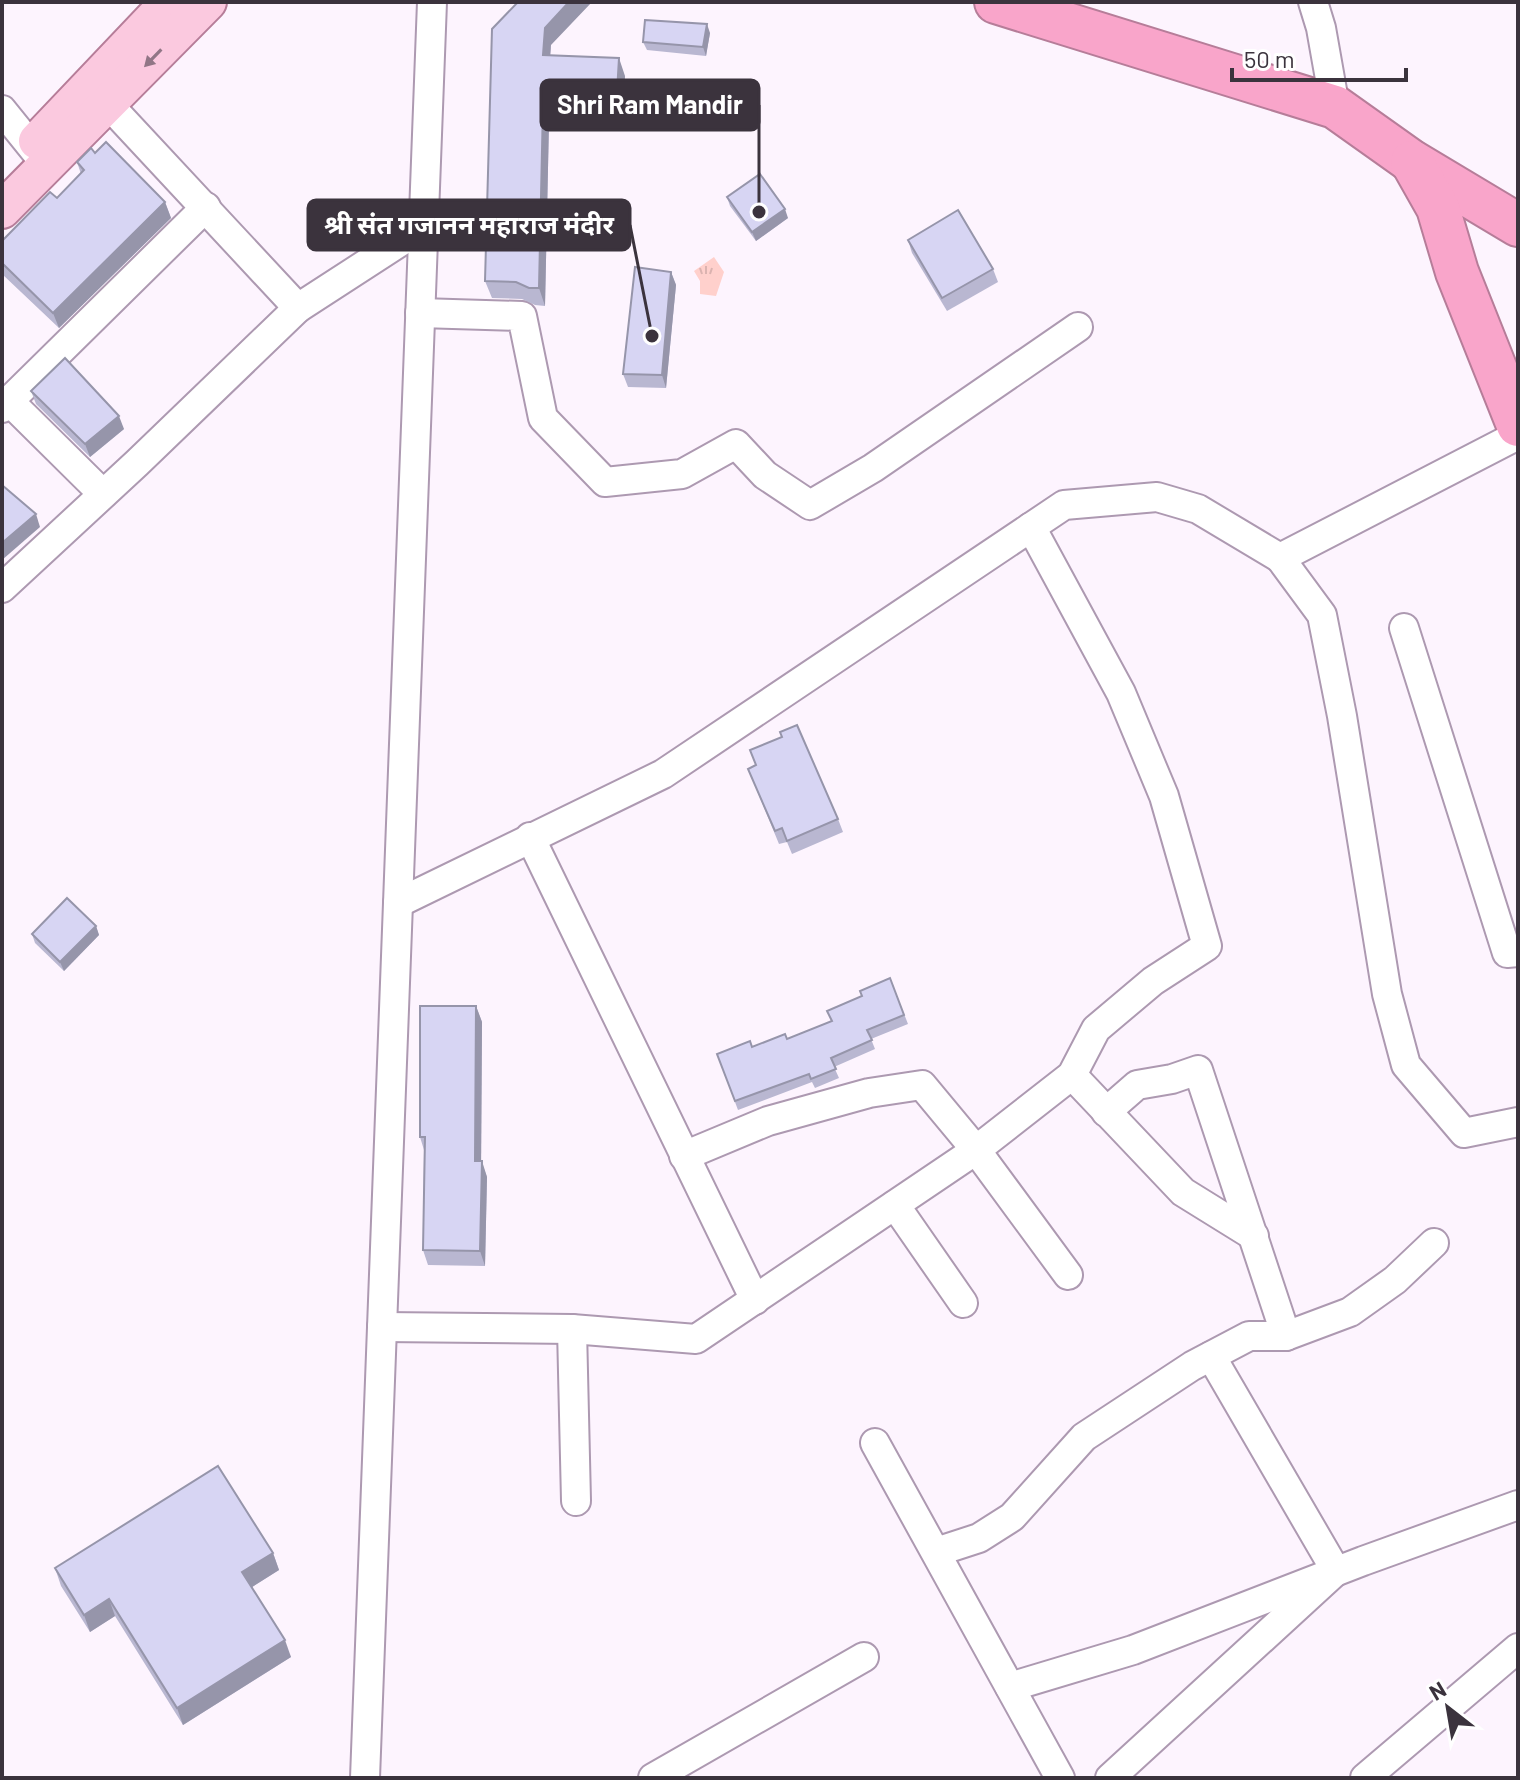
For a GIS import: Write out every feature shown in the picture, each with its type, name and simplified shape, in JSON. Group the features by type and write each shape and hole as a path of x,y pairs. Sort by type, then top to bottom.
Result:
{"highway":[{"path":"996,2 1335,107 1411,161 1518,225"},
{"path":"1411,161 1438,208 1457,272 1518,425"}],"main road":[{"path":"100,95 169,2"},
{"path":"2,210 39,156 100,95 208,2"},
{"path":"2,176 39,156"}],"street":[{"path":"365,1778 432,2"},
{"path":"1313,2 1321,28 1335,107"},
{"path":"100,95 298,308"},
{"path":"2,110 39,156"},
{"path":"103,494 6,404 206,207"},
{"path":"2,588 298,308 423,227"},
{"path":"420,313 522,316 543,418 605,482 682,474 736,444 765,475 810,505 873,468 1078,327"},
{"path":"1280,558 1518,435"},
{"path":"398,903 663,774 1064,505 1157,497 1198,509 1280,558 1322,615 1342,716 1387,994 1406,1065 1464,1133 1518,1122"},
{"path":"382,1327 572,1329 696,1339 976,1150 1072,1075 1096,1029 1153,981 1207,946 1164,796 1121,693 1031,527"},
{"path":"1404,628 1507,953 1518,952"},
{"path":"530,837 755,1300"},
{"path":"1106,1112 1137,1085 1172,1079 1198,1070 1286,1336"},
{"path":"1072,1075 1183,1192 1254,1236"},
{"path":"684,1156 768,1121 869,1093 922,1085 976,1150 1068,1275"},
{"path":"895,1205 963,1303"},
{"path":"936,1552 979,1538 1012,1517 1084,1437 1211,1356 1249,1336 1286,1336 1350,1312 1395,1280 1434,1243"},
{"path":"572,1329 576,1501"},
{"path":"1211,1356 1336,1571"},
{"path":"875,1443 1060,1778"},
{"path":"1010,1687 1133,1650 1518,1505"},
{"path":"1110,1778 1336,1571"},
{"path":"1365,1778 1518,1648"},
{"path":"653,1778 864,1657"}],"green space":[{"path":"671,105 680,109 684,118 680,127 671,131 662,127 658,118 662,109"},
{"path":"714,257 724,272 716,296 700,294 700,281 694,271"}],"building":[{"path":"518,2 569,2 545,28 543,55 619,58 616,109 543,105 539,288 529,288 516,282 485,281 492,29"},
{"path":"645,20 707,24 703,47 643,42"},
{"path":"106,142 165,202 53,313 2,263 2,241 50,192 57,198 84,170 77,162 91,148 95,153"},
{"path":"760,174 785,209 752,232 727,197"},
{"path":"958,210 993,269 942,298 908,240"},
{"path":"635,267 671,272 662,375 623,374"},
{"path":"65,358 119,416 85,444 31,391"},
{"path":"2,485 36,514 2,543"},
{"path":"797,725 838,819 787,841 782,828 775,831 748,769 756,765 750,750 782,737 780,732"},
{"path":"67,898 96,926 60,962 32,934"},
{"path":"890,978 904,1015 867,1030 872,1040 831,1058 836,1069 811,1079 809,1074 735,1101 717,1054 750,1041 752,1047 785,1034 787,1039 832,1021 827,1011 862,996 860,991"},
{"path":"420,1006 476,1006 475,1161 482,1161 480,1251 423,1250 425,1137 420,1137"},
{"path":"218,1466 273,1553 242,1572 285,1640 177,1708 109,1599 84,1615 55,1568"}],"place":[{"name":"Shri Ram Mandir","path":"759,212"},
{"name":"श्री संंत गजानन महाराज मंदीर","path":"652,336"}]}
